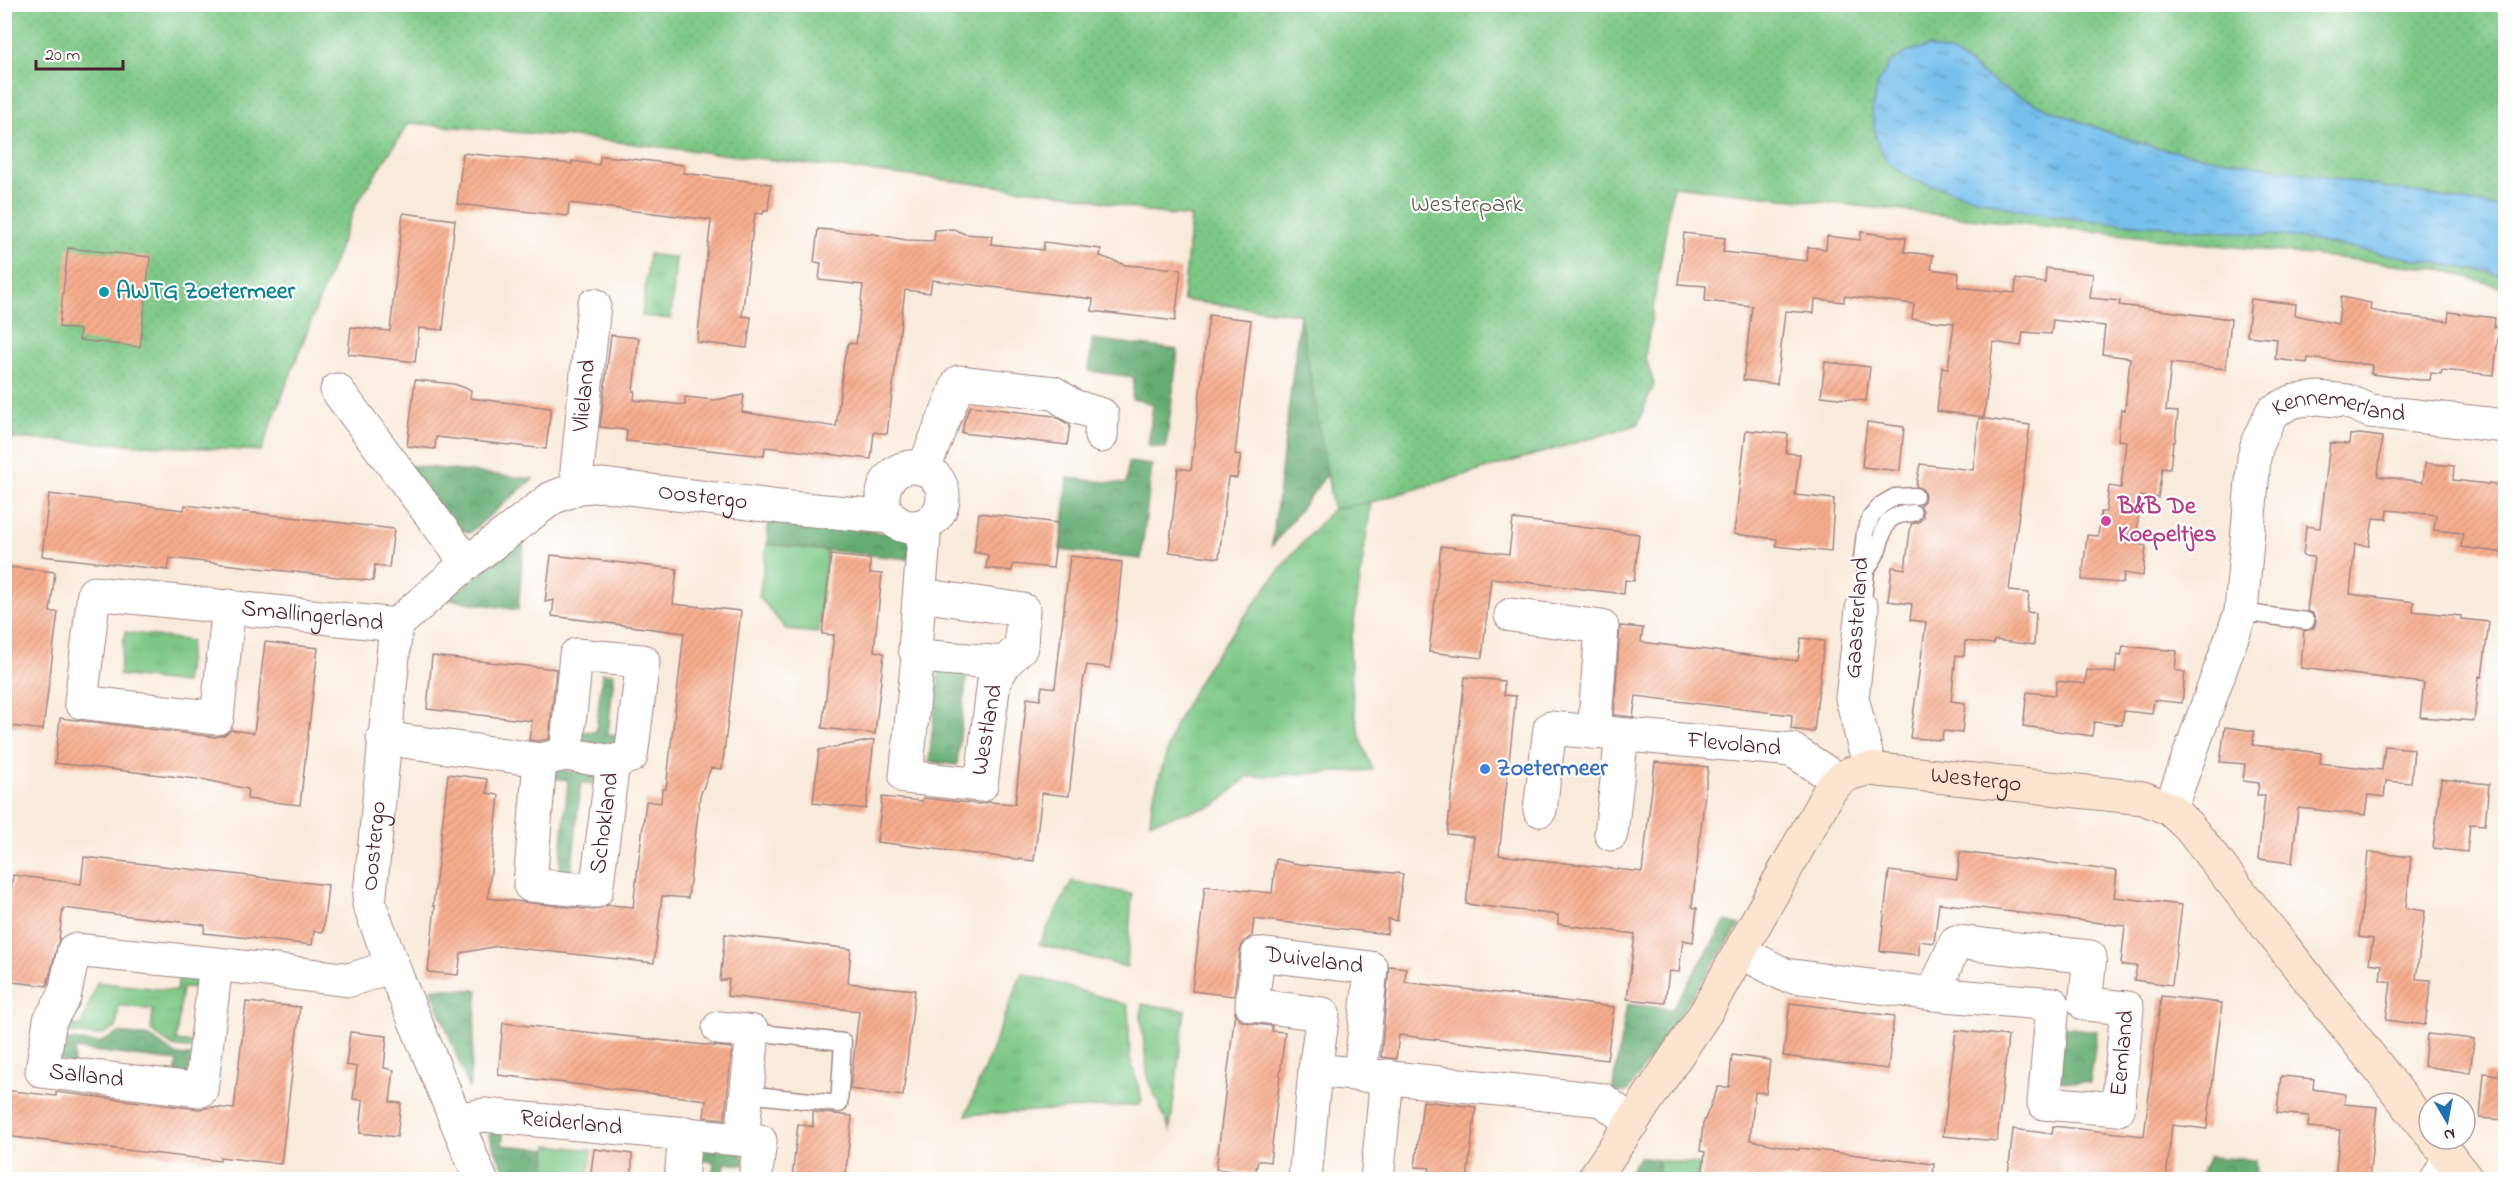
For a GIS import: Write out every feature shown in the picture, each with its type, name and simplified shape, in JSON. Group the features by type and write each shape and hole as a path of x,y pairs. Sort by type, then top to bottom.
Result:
{"street":[{"name":"Vlieland","path":"580,487 577,471 594,305"},
{"path":"924,468 958,382 1054,393 1073,406 1102,414 1101,436"},
{"path":"337,390 467,563"},
{"name":"Kennemerland","path":"2170,809 2241,612 2254,458 2258,441 2272,412 2294,401 2318,398 2347,401 2370,411 2505,426"},
{"path":"905,467 924,468 939,480 943,498 937,515 922,526 903,525 891,517 884,506 883,496 889,478 905,467"},
{"name":"Oostergo","path":"481,1179 392,966 369,904 383,738 396,625 467,563 552,498 580,487 603,485 780,507 891,517"},
{"name":"Westland","path":"920,595 1023,610 1021,647 1005,663 994,681 981,785 906,777 918,656 915,650 924,538 922,526"},
{"name":"Smallingerland","path":"229,606 217,718 81,702 94,593 229,606 396,625"},
{"name":"Gaasterland","path":"1862,609 1852,698 1870,769"},
{"path":"1511,615 1602,627 1611,834"},
{"name":"Schokland","path":"576,655 643,661 631,756 613,762 596,891 530,885 553,757 576,655"},
{"name":"Westland","path":"918,656 1005,663"},
{"name":"Flevoland","path":"1540,810 1550,728 1792,750 1838,780"},
{"path":"383,738 613,762"},
{"name":"Westergo","path":"1838,780 1853,771 1870,769 2143,798 2170,809 2189,827 2443,1157"},
{"path":"1593,1179 1707,1012 1830,790 1838,780"},
{"name":"Eemland","path":"1933,994 1956,942 2090,957 2085,1004"},
{"name":"Salland","path":"216,964 201,1089 42,1071 50,1020 64,997 74,950 216,964 350,980 392,966"},
{"name":"Eemland","path":"1742,952 1785,975 1933,994 2127,1008 2118,1109 2044,1103 2053,1004"},
{"name":"Duiveland","path":"1305,1179 1323,1014 1252,1005 1258,954 1371,968 1373,1076"},
{"path":"719,1028 753,1032 742,1139 760,1141 755,1179"},
{"path":"1316,1070 1603,1100 1632,1123"},
{"path":"1373,1076 1377,1179"},
{"name":"Reiderland","path":"456,1120 484,1114 742,1139"},
{"path":"681,1179 685,1133"}],"lane":[{"name":"Gaasterland","path":"1862,609 1866,571 1862,559 1865,532 1871,517 1881,506 1895,497 1915,496"},
{"path":"1866,571 1876,554 1885,524 1896,514 1913,513"},
{"path":"2241,612 2306,621"},
{"path":"746,1094 839,1104 843,1042 753,1032"}],"green space":[{"path":"1430,4 1465,4 1645,357 1654,384 1637,425 1371,502 1350,650 1353,703 1362,744 1373,770 1247,777 1216,805 1150,822 1152,802 1174,727 1206,668 1287,560 1333,509 1413,391"},
{"name":"Westerpark","path":"4,5 2505,5 2505,288 2439,269 1673,186 1645,357 1654,384 1637,425 1371,502 1333,509 1300,314 1183,300 1191,217 1150,212 1074,195 584,138 409,123 356,204 261,451 5,438"},
{"path":"1244,119 1348,447 1272,546 1300,314 1183,300 1191,217 1150,212"},
{"path":"649,254 676,258 671,319 642,316"},
{"path":"1092,339 1178,350 1166,448 1148,446 1153,404 1132,399 1134,377 1089,371"},
{"path":"1128,462 1152,465 1141,559 1060,550 1068,478 1126,484"},
{"path":"406,465 533,479 469,533 456,527"},
{"path":"768,519 903,535 911,542 908,559 767,544"},
{"path":"524,538 518,610 447,599"},
{"path":"767,544 827,551 818,633 787,630 759,597"},
{"path":"125,632 191,641 185,683 119,675"},
{"path":"939,670 967,673 957,765 929,762"},
{"path":"602,673 614,674 608,734 627,736 619,746 583,742 577,731 596,732"},
{"path":"556,769 596,774 600,784 581,783 571,876 559,873 568,780 549,778"},
{"path":"1072,881 1132,894 1127,967 1039,944"},
{"path":"1726,921 1740,925 1627,1092 1612,1092 1627,1004 1672,1009"},
{"path":"179,973 193,976 199,988 182,987 176,1041 193,1043 191,1049 173,1046 151,1031 153,1010 119,1005 116,1028 98,1036 62,1032 65,1021 81,1027 97,982 177,991"},
{"path":"1022,973 1128,1005 1130,1058 1142,1100 1139,1105 966,1115"},
{"path":"431,988 478,990 469,1089"},
{"path":"1142,1004 1185,1010 1170,1130 1148,1080 1141,1017"},
{"path":"2063,1027 2097,1031 2090,1083 2058,1081"},
{"path":"119,1033 150,1037 176,1055 191,1056 189,1072 175,1078 177,1061 75,1049 73,1066 57,1058 61,1039 99,1043"},
{"path":"504,1126 502,1145 547,1149 544,1179 508,1179 489,1135"},
{"path":"548,1145 592,1150 588,1179 544,1179"},
{"path":"696,1149 741,1151 745,1165 725,1163 723,1179 712,1179 714,1162 695,1159"},
{"path":"1639,1157 1658,1160 1657,1179 1624,1180"},
{"path":"2209,1157 2255,1160 2256,1179 2199,1179"},
{"path":"1659,1160 1699,1164 1697,1179 1657,1179"}],"water":[{"path":"1929,47 1953,53 2004,89 2048,109 2157,148 2505,208 2505,275 2291,237 2076,219 2018,210 1913,180 1887,162 1876,139 1872,110 1878,83 1890,63 1909,51"}],"building":[{"path":"463,153 599,165 600,156 615,157 684,165 683,173 771,184 768,210 764,210 763,214 755,213 742,316 751,317 747,348 697,342 711,220 569,203 568,216 457,204"},
{"path":"403,213 455,220 443,330 419,328 415,362 348,354 351,327 390,331"},
{"path":"818,229 874,234 906,240 934,241 935,230 953,229 965,234 992,236 991,244 1043,250 1044,242 1101,249 1100,256 1125,265 1181,269 1175,321 1092,311 1093,299 932,280 930,293 905,290 887,434 874,432 871,459 765,447 764,456 626,441 627,430 600,427 611,335 639,338 634,400 685,405 685,397 714,400 744,395 742,412 836,427 844,360 848,343 856,344 863,285 819,280 821,263 814,262"},
{"path":"1861,232 1906,238 1904,252 1933,255 1931,269 1959,273 1958,287 2015,293 2016,279 2045,283 2046,268 2093,274 2090,298 2120,301 2119,305 2231,319 2226,369 2171,363 2166,411 2178,412 2175,442 2173,442 2170,469 2162,468 2158,498 2140,496 2136,544 2146,546 2143,576 2124,573 2123,583 2082,580 2087,535 2098,536 2101,512 2106,512 2109,486 2121,488 2126,441 2118,440 2121,409 2125,410 2130,358 2102,354 2105,326 2053,320 2051,334 2023,332 2021,346 1993,342 1984,417 1937,411 1942,367 1948,368 1954,323 1912,319 1914,304 1844,296 1844,302 1815,299 1814,313 1785,311 1777,384 1743,380 1752,306 1705,301 1706,286 1678,284 1684,233 1725,238 1723,252 1807,261 1808,247 1826,249 1827,236 1860,240"},
{"name":"AWTG Zoetermeer","path":"68,248 150,257 140,347 79,340 80,330 59,327"},
{"path":"2341,297 2371,303 2370,310 2399,316 2448,321 2449,312 2495,318 2494,327 2499,328 2494,375 2442,370 2441,374 2431,373 2430,380 2419,380 2371,374 2372,365 2308,358 2307,363 2275,359 2277,339 2247,336 2251,299 2296,304 2295,315 2338,324"},
{"path":"1209,315 1251,320 1235,454 1241,455 1237,478 1228,477 1219,558 1169,552 1178,468 1191,470"},
{"path":"1825,362 1870,367 1866,401 1821,396"},
{"path":"415,380 454,384 471,390 470,398 551,408 546,449 436,437 435,449 407,446"},
{"path":"970,406 1054,416 1070,425 1067,445 962,433"},
{"path":"1979,418 2030,425 2009,591 2029,593 2027,612 2036,613 2034,645 1994,640 1994,644 1965,641 1964,656 1956,655 1951,701 1965,703 1962,733 1943,731 1942,740 1910,738 1926,622 1910,620 1912,604 1888,601 1892,567 1905,569 1911,524 1919,522 1923,517 1920,505 1925,495 1923,490 1916,486 1920,464 1973,470"},
{"path":"1867,422 1904,427 1900,471 1862,467"},
{"path":"1746,430 1788,434 1786,453 1800,454 1795,495 1834,499 1831,552 1776,546 1777,539 1734,534"},
{"path":"2350,435 2382,437 2378,476 2423,482 2425,463 2454,466 2453,480 2505,486 2505,553 2461,547 2463,533 2434,530 2436,515 2388,510 2387,519 2373,518 2369,546 2355,544 2350,594 2414,602 2413,611 2461,616 2461,619 2489,622 2474,721 2420,717 2424,683 2301,668 2304,631 2314,628 2316,622 2313,613 2307,611 2314,557 2303,556 2306,526 2320,528 2330,443 2349,444"},
{"path":"49,494 184,510 185,505 394,529 389,568 375,565 373,581 170,558 168,570 42,556"},
{"path":"979,513 1058,523 1053,568 1013,564 1012,571 986,568 988,555 974,552"},
{"path":"1513,519 1639,534 1634,581 1625,580 1624,594 1491,578 1482,658 1429,652 1441,546 1509,554"},
{"path":"551,555 677,569 673,604 741,611 722,769 711,768 700,796 688,898 662,896 654,963 498,946 461,953 458,975 428,972 448,774 487,779 487,793 499,795 488,898 594,910 608,905 633,907 646,801 661,803 662,789 666,789 684,633 552,616 554,600 545,602"},
{"path":"831,555 870,559 870,573 882,574 874,651 884,653 875,734 822,728 834,635 822,634"},
{"path":"1070,556 1122,562 1117,614 1110,668 1087,665 1080,695 1069,796 1042,793 1034,861 877,842 882,797 922,801 923,798 979,804 989,802 1015,804 1027,698 1040,700 1042,686 1055,688"},
{"path":"9,567 55,572 50,612 58,612 43,730 4,725 4,607"},
{"path":"1620,626 1643,628 1641,642 1798,661 1801,638 1824,641 1814,732 1791,729 1792,715 1636,696 1633,717 1614,715"},
{"path":"265,642 318,648 300,805 247,799 248,789 206,780 55,763 60,718 215,737 231,730 254,733"},
{"path":"2123,646 2177,651 2175,670 2185,672 2182,703 2154,700 2152,714 2124,711 2122,725 2094,722 2092,736 2023,726 2027,692 2055,695 2057,681 2085,684 2087,670 2115,673 2117,655 2121,656"},
{"path":"432,656 556,669 549,739 529,740 532,721 427,709"},
{"path":"1465,677 1504,681 1504,695 1516,696 1499,855 1642,872 1655,762 1708,767 1692,907 1697,908 1693,942 1683,940 1679,972 1669,971 1665,1003 1627,999 1635,934 1558,924 1558,915 1466,904 1474,837 1447,834"},
{"path":"2225,727 2254,731 2253,745 2321,753 2320,763 2382,770 2385,746 2414,749 2411,783 2386,781 2384,797 2368,795 2365,815 2298,808 2292,863 2258,859 2265,795 2257,795 2259,783 2243,781 2245,764 2220,762"},
{"path":"874,740 866,809 813,803 819,750"},
{"path":"2441,779 2489,784 2485,825 2470,824 2467,852 2433,848"},
{"path":"1960,852 2117,871 2114,897 2182,905 2172,985 2134,980 2137,966 2121,965 2125,926 1939,903 1934,943 1919,941 1919,955 1880,951 1889,871 1957,879"},
{"path":"2368,852 2411,857 2406,908 2425,911 2416,979 2431,980 2425,1025 2386,1020 2391,982 2380,980 2382,965 2369,963 2373,939 2359,937"},
{"path":"84,857 328,885 323,932 314,931 312,945 204,933 205,925 63,908 59,939 47,986 4,981 4,949 13,875 81,884"},
{"path":"1276,859 1298,864 1403,874 1397,921 1388,919 1387,934 1254,919 1252,936 1243,942 1240,951 1234,996 1192,991 1205,886 1272,893"},
{"path":"725,934 851,949 848,983 915,990 903,1096 850,1089 859,1011 727,996 729,979 720,981"},
{"path":"1389,966 1406,968 1405,982 1614,1007 1607,1060 1399,1035 1396,1059 1381,1057"},
{"path":"2161,996 2222,1003 2207,1129 2172,1125 2166,1179 2047,1179 2008,1175 2013,1129 2052,1134 2053,1126 2144,1136"},
{"path":"246,1002 300,1007 281,1164 220,1157 220,1161 4,1136 4,1090 56,1096 56,1092 199,1109 212,1107 234,1109"},
{"path":"1790,1003 1894,1016 1888,1069 1783,1056"},
{"path":"1235,1012 1240,1020 1272,1026 1272,1031 1285,1032 1270,1162 1258,1160 1255,1174 1216,1169"},
{"path":"503,1023 732,1048 725,1119 704,1117 706,1100 498,1075"},
{"path":"1956,1030 2008,1036 1997,1141 1943,1136"},
{"path":"350,1032 387,1036 384,1068 394,1070 390,1102 401,1103 397,1137 360,1133 363,1100 353,1099 357,1067 346,1065"},
{"path":"2427,1034 2474,1039 2470,1073 2424,1066"},
{"path":"1732,1055 1770,1060 1766,1093 1755,1092 1750,1140 1799,1150 1799,1148 1934,1164 1933,1179 1702,1179 1705,1152 1700,1151 1703,1124 1718,1087 1729,1087"},
{"path":"2484,1073 2505,1076 2505,1120 2480,1118"},
{"path":"2281,1076 2314,1079 2313,1089 2346,1094 2344,1104 2377,1107 2369,1179 2335,1179 2340,1130 2308,1127 2309,1116 2277,1113"},
{"path":"1423,1101 1476,1107 1467,1179 1428,1179 1430,1168 1415,1167"},
{"path":"813,1112 852,1116 845,1179 792,1179 798,1124 813,1127"},
{"path":"594,1149 632,1154 632,1179 590,1179"}],"place":[{"name":"AWTG Zoetermeer","path":"104,292"},
{"name":"B&B De Koepeltjes","path":"2106,521"},
{"name":"Zoetermeer","path":"1485,769"}]}
